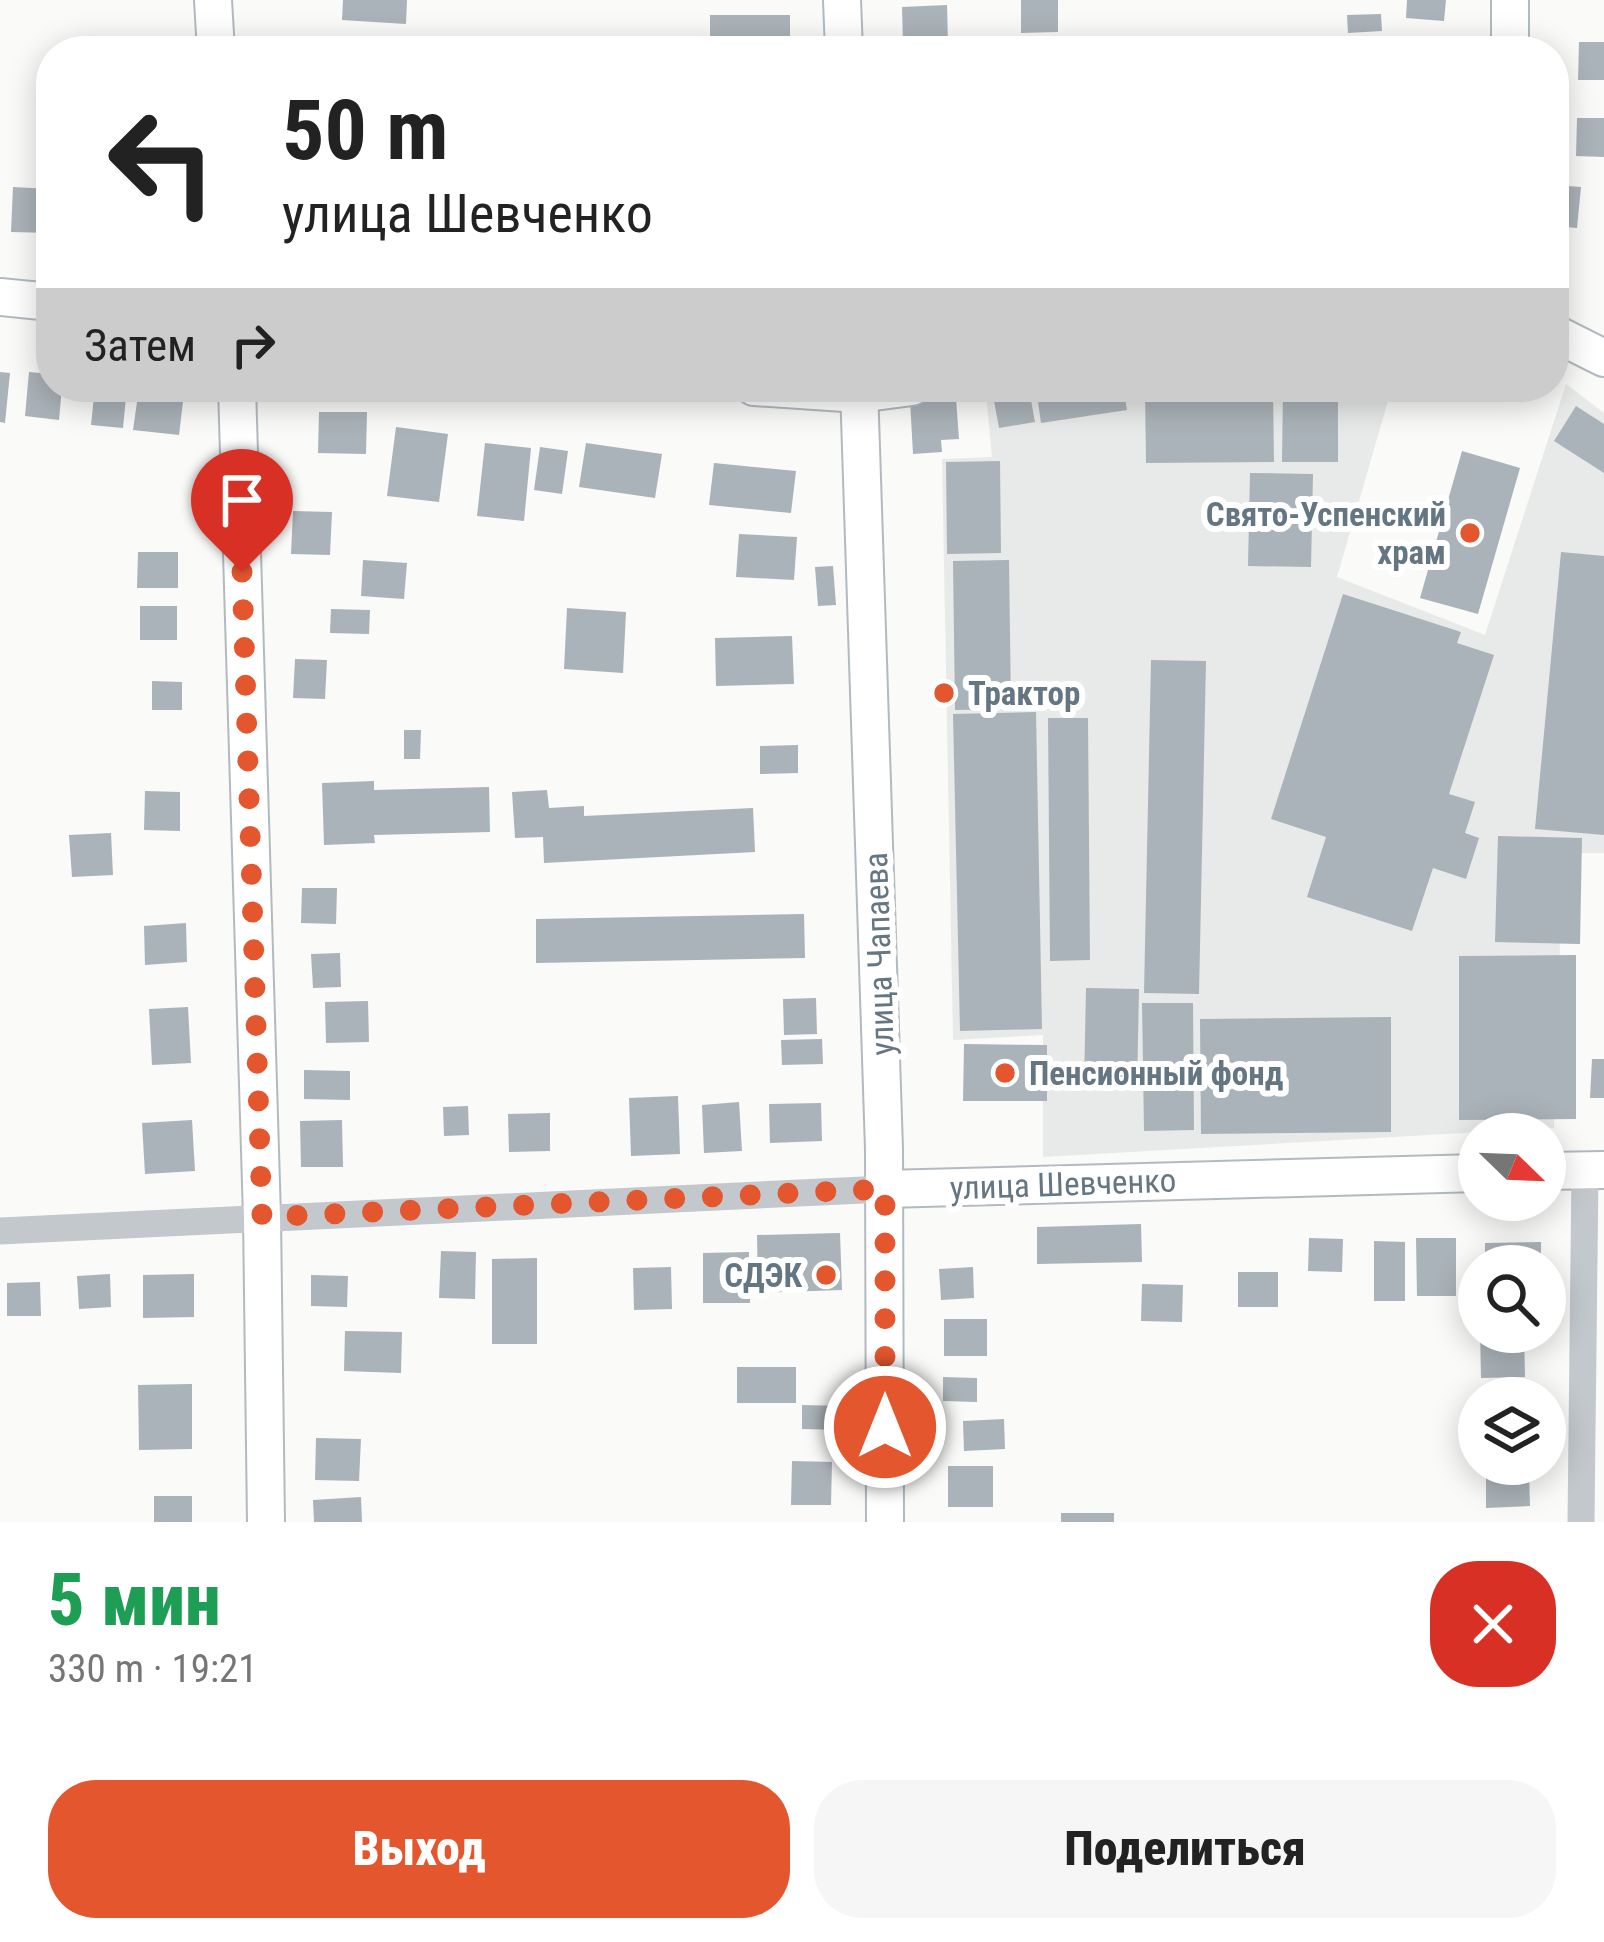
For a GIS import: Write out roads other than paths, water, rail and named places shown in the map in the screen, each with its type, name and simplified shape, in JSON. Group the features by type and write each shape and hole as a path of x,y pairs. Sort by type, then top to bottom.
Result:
{"main road":[{"path":"213,0 215,36"},
{"path":"842,0 843,36"},
{"path":"1510,0 1510,36"},
{"path":"0,297 36,301"},
{"path":"1569,340 1604,358"},
{"path":"237,402 262,1217 266,1522"},
{"name":"улица Чапаева","path":"859,402 885,1189 885,1522"},
{"name":"улица Шевченко","path":"885,1189 1458,1174"}],"street":[{"path":"1581,1522 1595,1170"},
{"name":"улица Шевченко","path":"0,1231 885,1189"}],"place":[{"name":"Свято-Успенский храм","path":"1470,533"},
{"name":"Трактор","path":"944,693"},
{"name":"Пенсионный фонд","path":"1005,1073"},
{"name":"СДЭК","path":"826,1275"}]}
